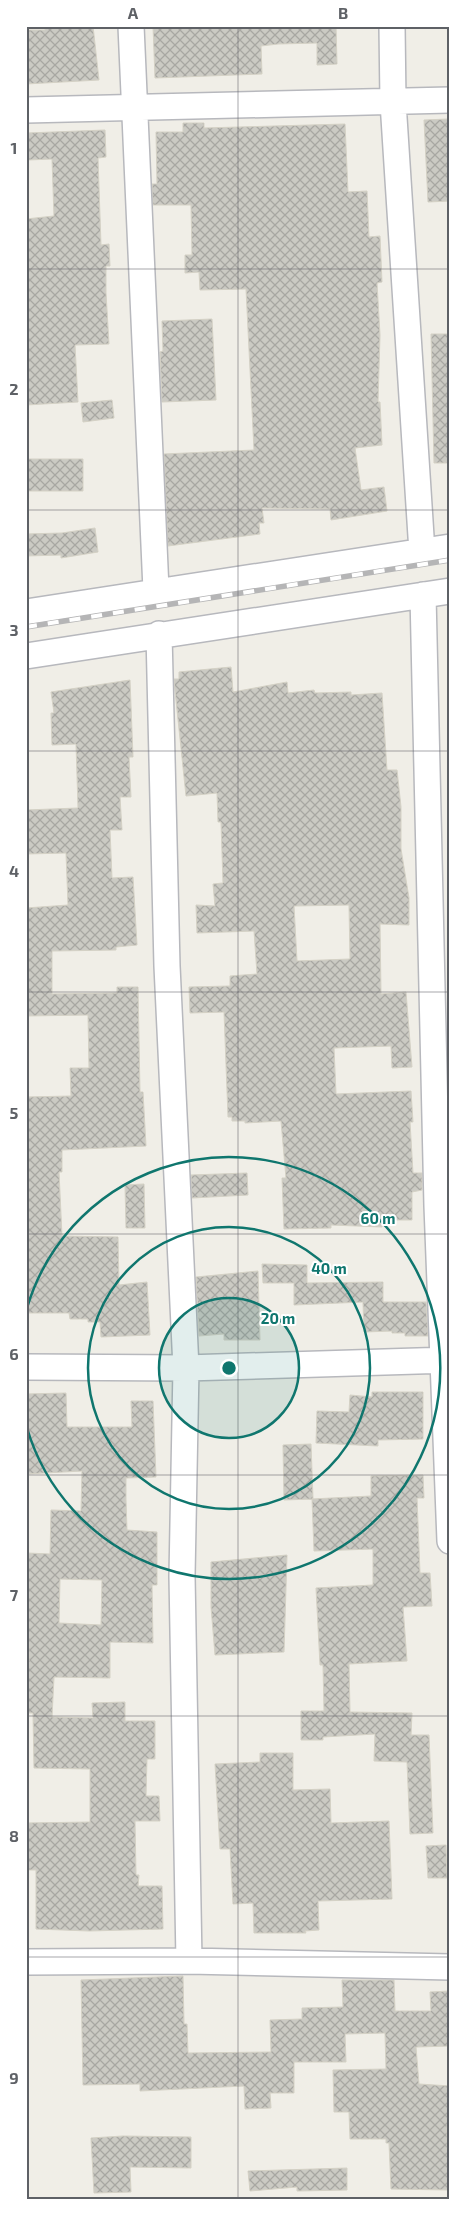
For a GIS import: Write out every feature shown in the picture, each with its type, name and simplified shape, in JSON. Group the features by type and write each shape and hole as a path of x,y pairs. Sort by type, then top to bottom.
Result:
{"street":[{"path":"131,26 133,106 156,590"},
{"path":"392,26 393,102 422,552"},
{"path":"26,110 450,100"},
{"path":"26,612 156,590 450,547"},
{"path":"26,656 159,634 450,591"},
{"path":"423,595 437,1206 446,1360 450,1541"},
{"path":"159,634 167,966 186,1368 182,1576 189,1961"},
{"path":"26,1367 186,1368 446,1360"},
{"path":"26,1962 189,1961 450,1967"}],"building":[{"path":"55,26 93,26 99,80 26,84 26,30 45,30 45,27"},
{"path":"153,26 336,26 337,64 317,65 317,43 278,44 261,46 262,74 155,78"},
{"path":"448,119 450,201 428,202 424,120"},
{"path":"183,123 204,123 204,128 345,124 348,192 367,191 369,237 380,236 382,282 377,283 380,335 378,402 380,402 382,445 355,448 361,490 384,487 387,511 331,520 330,509 262,508 264,523 259,523 260,534 168,546 164,454 254,450 246,289 200,290 199,272 185,273 185,255 192,255 191,205 153,205 152,184 157,184 156,132 183,132"},
{"path":"105,130 106,157 98,158 101,245 109,244 110,266 106,266 106,293 109,344 75,345 78,402 26,405 26,219 54,216 52,159 28,160 27,133"},
{"path":"212,319 216,400 162,402 160,352 163,351 162,321"},
{"path":"431,334 450,334 450,463 434,463"},
{"path":"112,400 114,418 83,422 81,403"},
{"path":"26,459 83,459 83,491 26,491"},
{"path":"95,528 98,552 61,558 61,555 26,556 26,534 62,533"},
{"path":"231,667 233,692 287,682 288,693 314,690 315,693 351,692 351,695 382,693 387,770 397,770 401,807 401,849 409,898 409,925 380,924 381,994 406,992 412,1067 392,1068 391,1046 334,1048 336,1094 411,1091 413,1122 410,1122 413,1173 422,1173 422,1190 412,1192 412,1220 382,1220 382,1227 331,1225 331,1228 284,1229 282,1178 286,1178 281,1121 245,1123 245,1121 232,1121 232,1117 228,1117 224,1012 190,1013 189,987 230,986 230,976 257,974 254,931 197,933 196,905 215,906 213,884 223,883 221,822 218,822 217,793 186,796 174,679 179,679 179,672","holes":["349,905 350,959 297,961 294,906"]},
{"path":"130,680 133,757 129,757 131,797 120,797 122,830 110,830 112,878 133,877 137,945 116,947 116,950 52,951 52,994 117,993 117,987 138,987 140,1092 143,1092 146,1146 62,1150 62,1172 59,1172 62,1236 118,1237 119,1285 147,1282 150,1335 101,1337 100,1322 88,1322 88,1319 70,1319 69,1313 26,1313 26,1097 71,1096 70,1068 89,1068 88,1015 26,1016 26,908 68,905 66,853 26,854 26,810 78,808 76,744 52,745 51,713 54,713 51,692"},
{"path":"247,1173 248,1195 192,1198 191,1175"},
{"path":"144,1184 145,1228 126,1228 125,1185"},
{"path":"262,1264 307,1265 307,1283 383,1282 383,1302 426,1302 428,1336 405,1336 405,1333 392,1333 392,1331 364,1332 363,1302 294,1305 294,1283 263,1283"},
{"path":"258,1271 260,1340 224,1340 224,1334 199,1336 196,1277"},
{"path":"372,1392 423,1392 423,1439 378,1440 378,1446 316,1443 317,1411 349,1412 350,1395 372,1397"},
{"path":"66,1393 67,1427 132,1427 131,1401 153,1401 156,1477 126,1478 126,1500 127,1530 157,1532 157,1585 152,1585 153,1643 110,1642 110,1678 54,1677 52,1717 93,1718 92,1703 125,1702 125,1721 155,1721 155,1759 147,1759 146,1796 159,1796 160,1821 135,1821 136,1875 139,1875 138,1886 162,1886 163,1929 89,1931 36,1929 36,1870 26,1870 26,1823 90,1822 90,1769 34,1768 33,1713 26,1713 26,1661 29,1661 27,1553 50,1554 51,1510 81,1511 82,1471 26,1474 26,1394","holes":["60,1579 102,1580 101,1625 59,1623"]},
{"path":"311,1444 313,1499 284,1500 283,1445"},
{"path":"423,1475 424,1498 417,1498 420,1573 430,1573 432,1606 403,1607 407,1661 349,1664 350,1712 412,1713 411,1735 429,1735 433,1833 410,1834 407,1762 374,1761 375,1734 323,1737 323,1740 301,1740 301,1711 324,1711 323,1665 320,1665 316,1588 373,1585 373,1549 314,1551 312,1499 371,1496 371,1476"},
{"path":"287,1555 284,1652 215,1655 211,1607 211,1562"},
{"path":"260,1753 293,1753 293,1790 330,1789 331,1823 389,1821 392,1899 318,1901 319,1930 305,1931 306,1933 254,1933 253,1903 233,1904 230,1849 220,1849 215,1764 260,1762"},
{"path":"446,1845 447,1878 428,1878 426,1846"},
{"path":"183,1976 184,2024 187,2024 188,2053 271,2052 270,2020 302,2019 302,2008 343,2007 342,1980 394,1980 395,2011 431,2011 430,1992 450,1991 450,2046 416,2047 419,2084 450,2086 450,2126 447,2126 448,2190 391,2189 389,2143 386,2143 386,2139 350,2139 349,2112 334,2112 333,2070 386,2069 385,2033 345,2034 346,2062 294,2062 294,2093 270,2093 271,2108 245,2109 244,2086 140,2091 140,2084 83,2085 81,1980"},
{"path":"123,2136 191,2137 191,2168 130,2167 131,2192 94,2193 91,2138"},
{"path":"347,2168 347,2190 297,2191 297,2187 250,2191 248,2171"}],"railway":[{"path":"26,627 450,560"}]}
